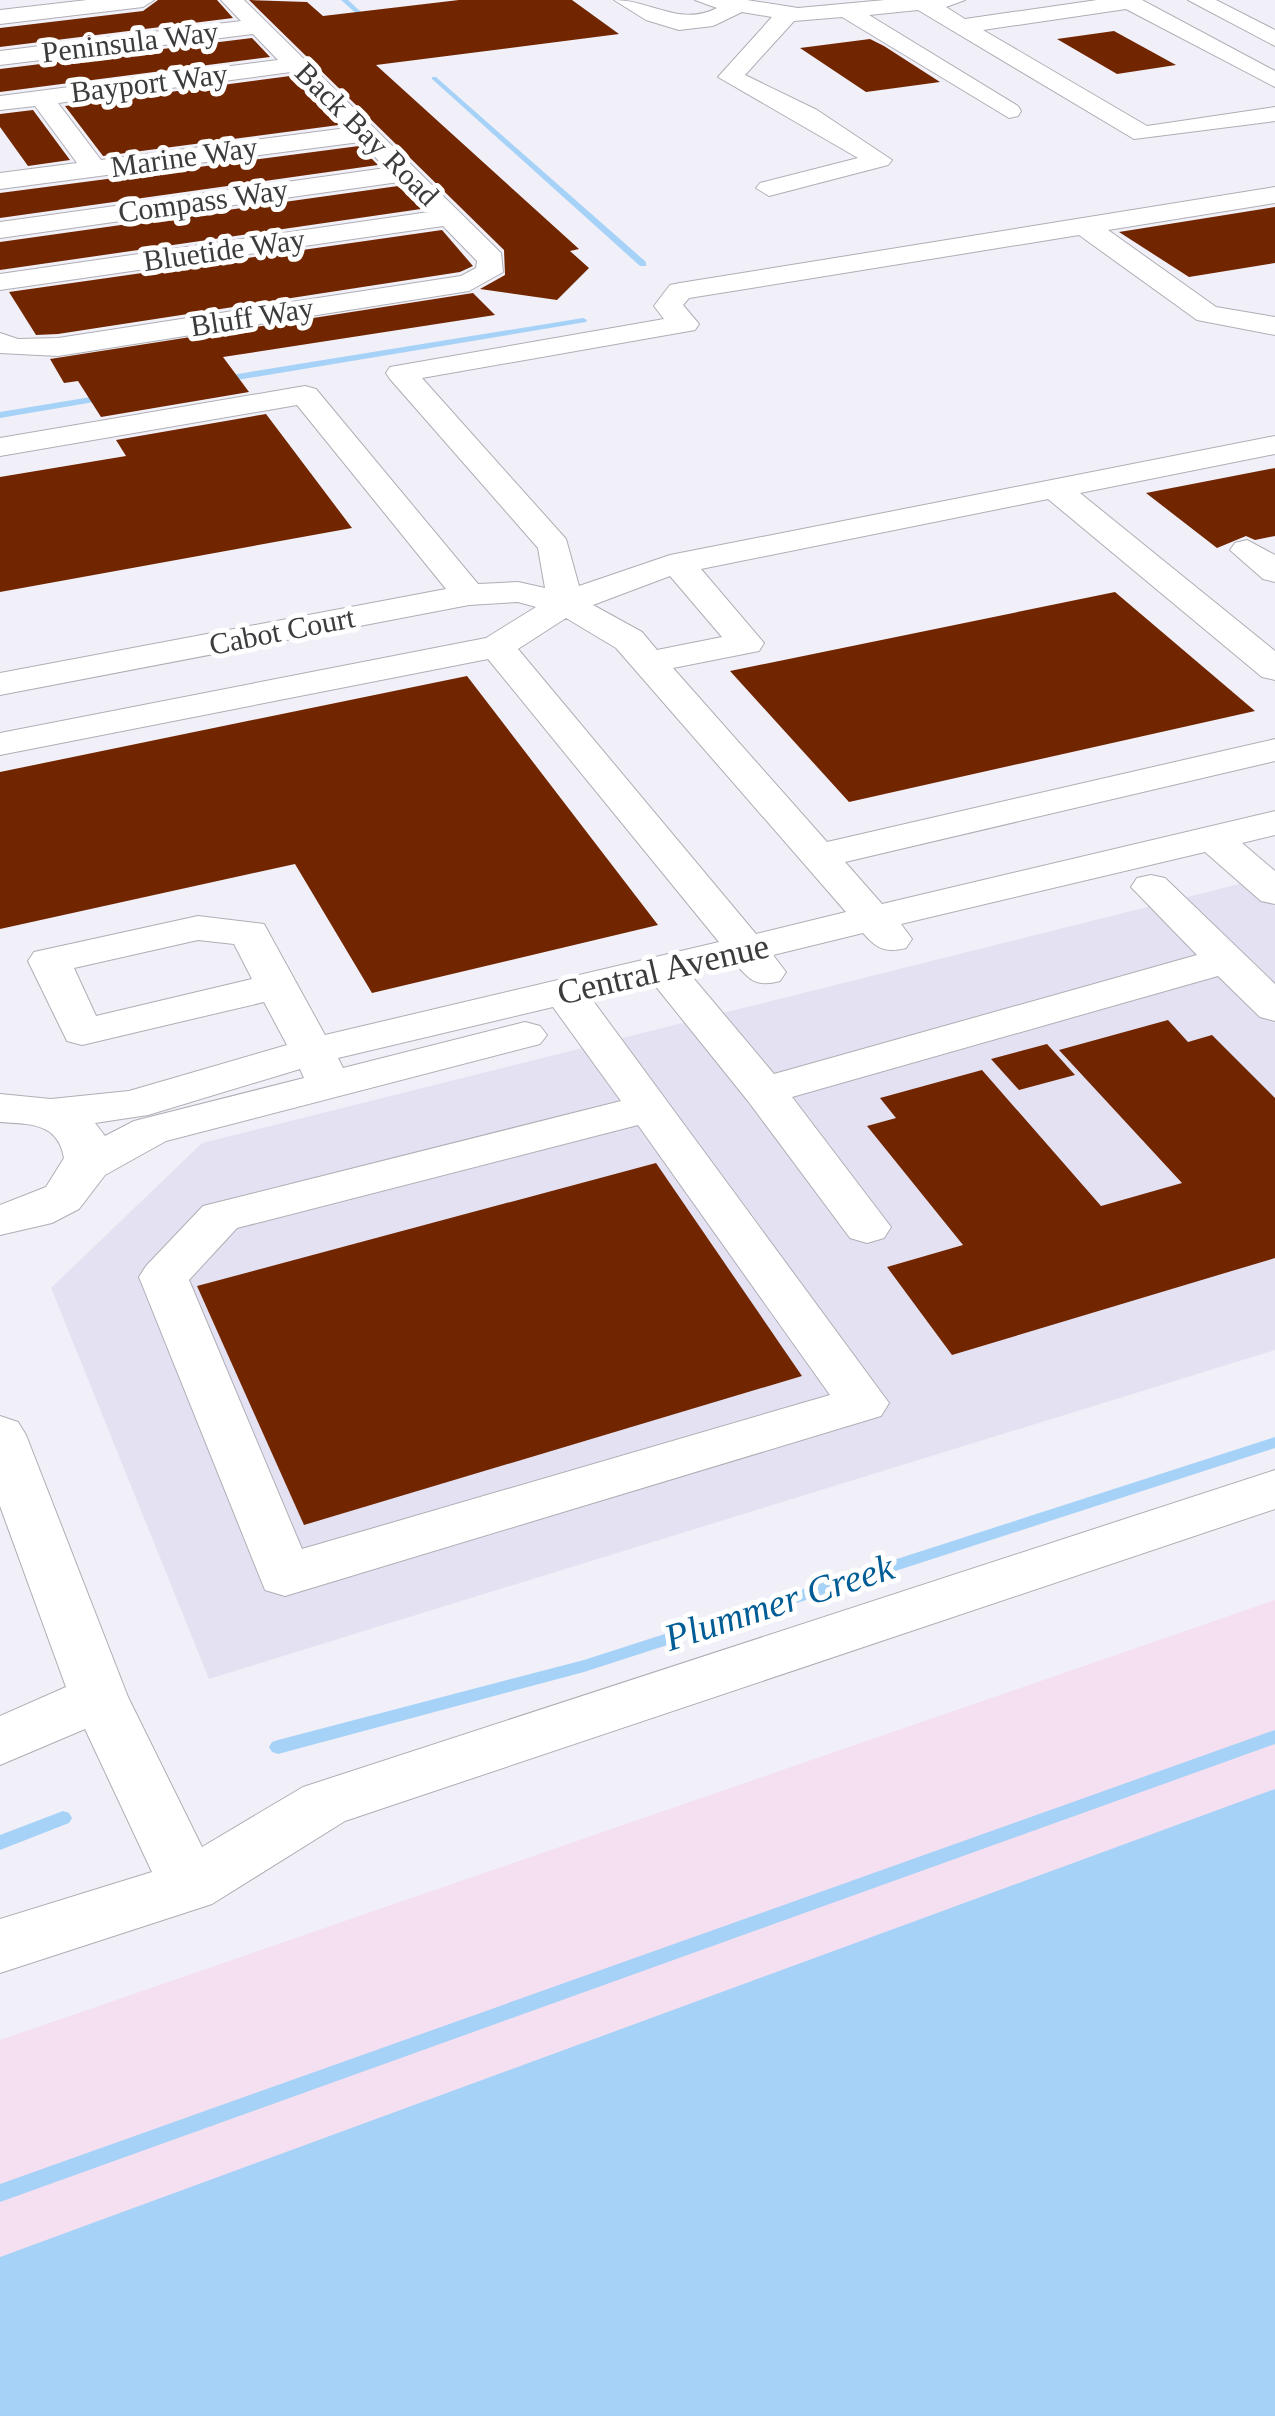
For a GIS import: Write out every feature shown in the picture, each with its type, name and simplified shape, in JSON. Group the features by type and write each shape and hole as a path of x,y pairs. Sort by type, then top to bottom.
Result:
{"street":[{"path":"0,17 143,0"},
{"name":"Back Bay Road","path":"232,0 491,259 489,272"},
{"path":"625,0 670,26 717,19 736,7"},
{"path":"706,0 788,23 875,28"},
{"path":"769,188 879,160 808,115 730,77 788,23 954,0"},
{"path":"1199,0 1275,39"},
{"path":"961,26 1128,1 1275,80"},
{"path":"914,3 961,26 1144,134 1275,114"},
{"path":"850,13 1009,111"},
{"name":"Peninsula Way","path":"0,58 259,26"},
{"name":"Bayport Way","path":"0,102 298,64"},
{"path":"161,82 224,152"},
{"path":"41,97 94,169"},
{"name":"Marine Way","path":"0,181 368,133"},
{"name":"Compass Way","path":"0,230 406,172"},
{"path":"564,604 554,546 401,373 685,324 668,306 680,291 1275,195"},
{"name":"Bluetide Way","path":"0,282 448,217"},
{"path":"1082,224 1206,314 1275,326"},
{"name":"Bluff Way","path":"6,345 58,347 469,283 489,272"},
{"path":"0,446 305,396 469,595"},
{"path":"0,744 497,647 564,604 678,564 1275,445"},
{"path":"1054,488 1275,669"},
{"path":"1247,550 1275,572"},
{"path":"649,662 746,643 678,564"},
{"name":"Cabot Court","path":"0,684 469,595 518,592 564,604 630,640 886,932"},
{"path":"497,647 758,964"},
{"path":"78,670 104,724"},
{"path":"822,855 1275,750"},
{"name":"Central Avenue","path":"886,932 1151,887 1243,852 1275,823"},
{"path":"1243,852 1275,892"},
{"name":"Central Avenue","path":"20,1107 132,1105 322,1068 886,932 1243,852"},
{"path":"1151,887 1275,1008"},
{"path":"278,986 82,1032 49,961 198,928 249,933 278,986 322,1068"},
{"path":"764,1090 1226,960"},
{"path":"675,983 764,1090 866,1227"},
{"path":"575,1006 650,1108 863,1403 285,1576 163,1277 220,1218 650,1108"},
{"name":"Central Avenue","path":"0,1220 36,1211 61,1198 79,1182 89,1164 150,1131 322,1068"},
{"path":"20,1107 83,1134 89,1164"},
{"path":"0,1435 98,1698 190,1886"},
{"path":"0,1946 190,1886 324,1804 1275,1489"},
{"path":"0,1742 98,1698"}],"shaded area":[{"path":"1275,875 1275,1350 209,1679 51,1288 202,1143"},
{"path":"1275,1600 1275,2416 0,2416 0,2040"}],"water":[{"path":"1275,1789 1275,2416 0,2416 0,2257"}],"building":[{"path":"158,0 217,0 233,18 0,47 0,28 143,11"},
{"path":"249,0 307,2 323,16 459,0 572,0 619,34 376,65 579,249 570,251 589,268 557,300 480,289 505,275 504,250"},
{"path":"1114,31 1176,65 1117,74 1057,39"},
{"path":"252,38 270,57 0,92 0,69"},
{"path":"870,39 940,82 866,92 800,48"},
{"path":"290,76 339,125 103,156 65,106"},
{"path":"33,110 70,160 28,166 0,127 0,114"},
{"path":"359,146 378,165 0,218 0,193"},
{"path":"398,186 421,209 0,270 0,242"},
{"path":"1275,207 1275,263 1189,277 1119,232"},
{"path":"442,230 473,266 460,272 58,334 36,335 9,292"},
{"path":"473,293 495,315 223,357 249,392 101,417 78,381 64,383 50,359"},
{"path":"266,414 352,528 0,592 0,477 126,456 116,440"},
{"path":"1275,468 1275,536 1255,540 1246,536 1217,548 1146,493"},
{"path":"1115,592 1255,711 849,802 730,671"},
{"path":"467,676 658,925 372,993 295,864 0,929 0,772"},
{"path":"1168,1020 1188,1042 1212,1035 1275,1098 1275,1258 952,1355 887,1267 963,1245 867,1126 896,1118 880,1098 982,1070 1101,1206 1182,1183 1059,1050"},
{"path":"1047,1044 1075,1075 1019,1090 991,1059"},
{"path":"656,1163 802,1376 304,1525 197,1286"}],"waterway":[{"path":"344,0 370,23"},
{"path":"434,78 643,264"},
{"path":"219,380 583,320"},
{"path":"0,415 109,397"},
{"name":"Plummer Creek","path":"278,1747 584,1666 1275,1442"},
{"path":"0,2193 1275,1737"},
{"name":"Plummer Creek","path":"0,1843 63,1818"}]}
